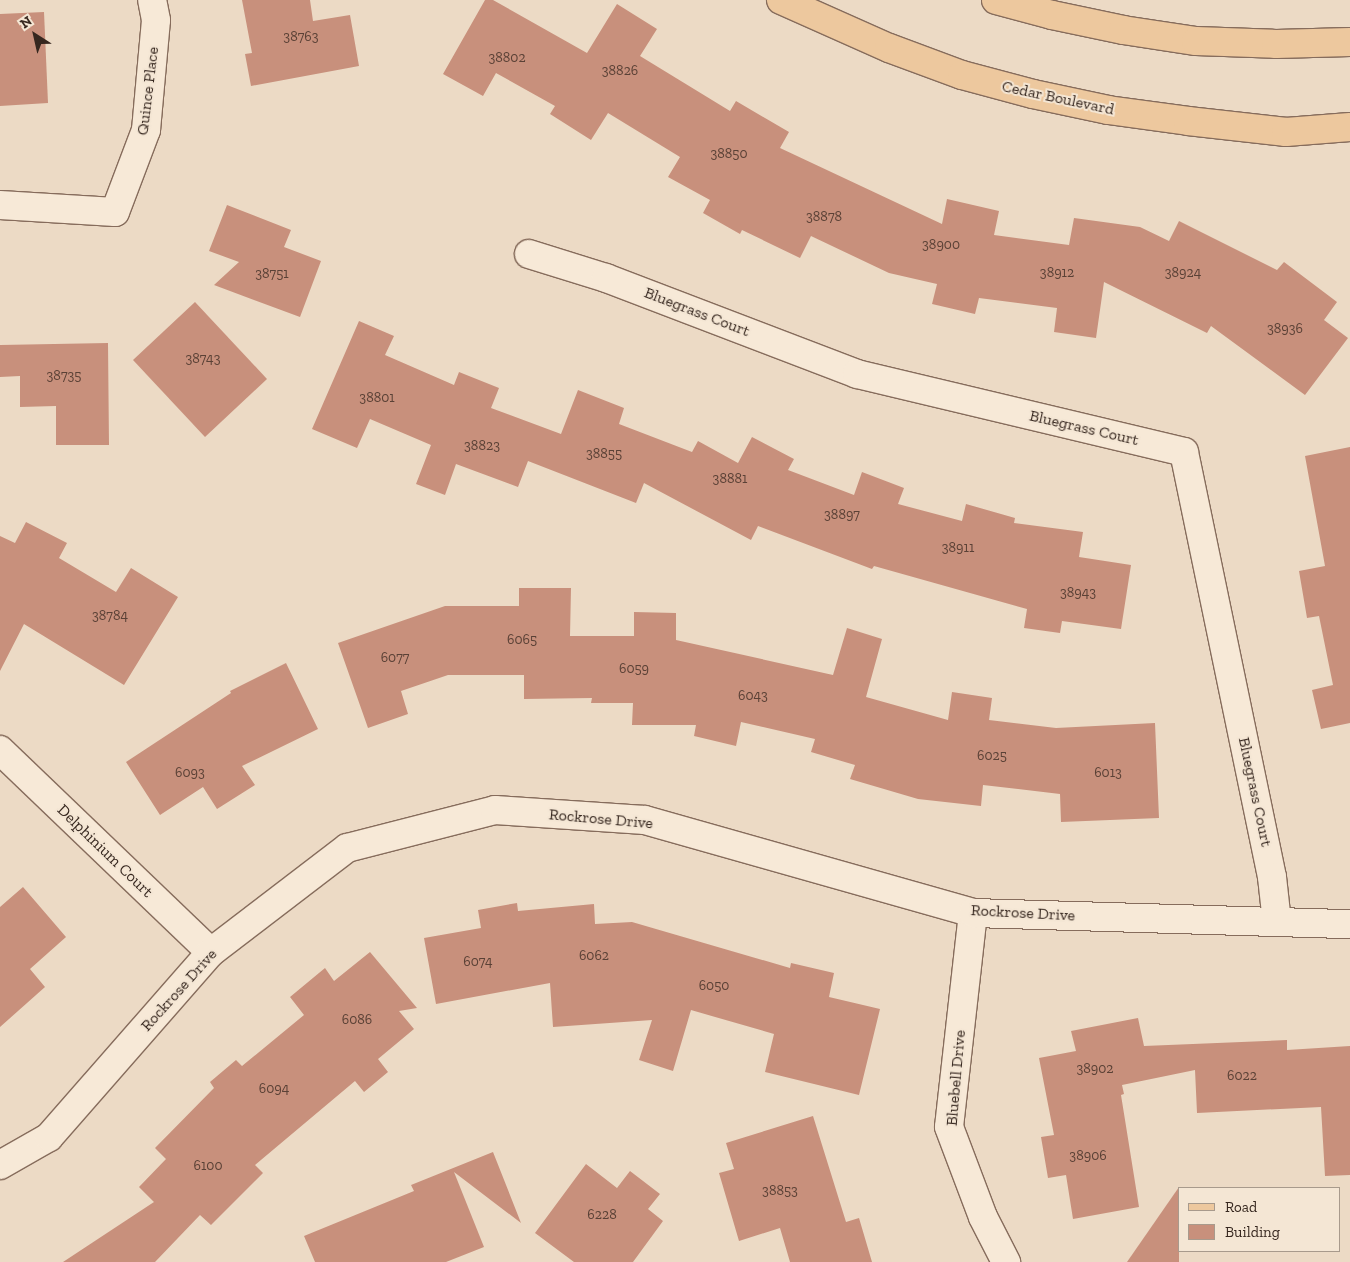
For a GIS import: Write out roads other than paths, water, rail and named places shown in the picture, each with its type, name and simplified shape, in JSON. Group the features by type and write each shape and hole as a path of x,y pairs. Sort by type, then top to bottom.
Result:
{"main road":[{"name":"Cedar Boulevard","path":"781,0 889,48 953,72 1033,94 1117,111 1286,132 1350,127"},
{"path":"1006,1 1123,30 1196,41 1276,44 1350,42"}],"street":[{"name":"Quince Place","path":"0,205 115,212 146,130 156,20 152,0"},
{"name":"Bluegrass Court","path":"529,254 606,278 857,374 1184,452 1272,876 1277,922"},
{"name":"Delphinium Court","path":"0,750 211,952"},
{"name":"Rockrose Drive","path":"0,1165 49,1137 211,952 347,848 495,810 645,820 973,912 1350,924"},
{"name":"Bluebell Drive","path":"973,912 949,1127 983,1217 1006,1262"}]}
